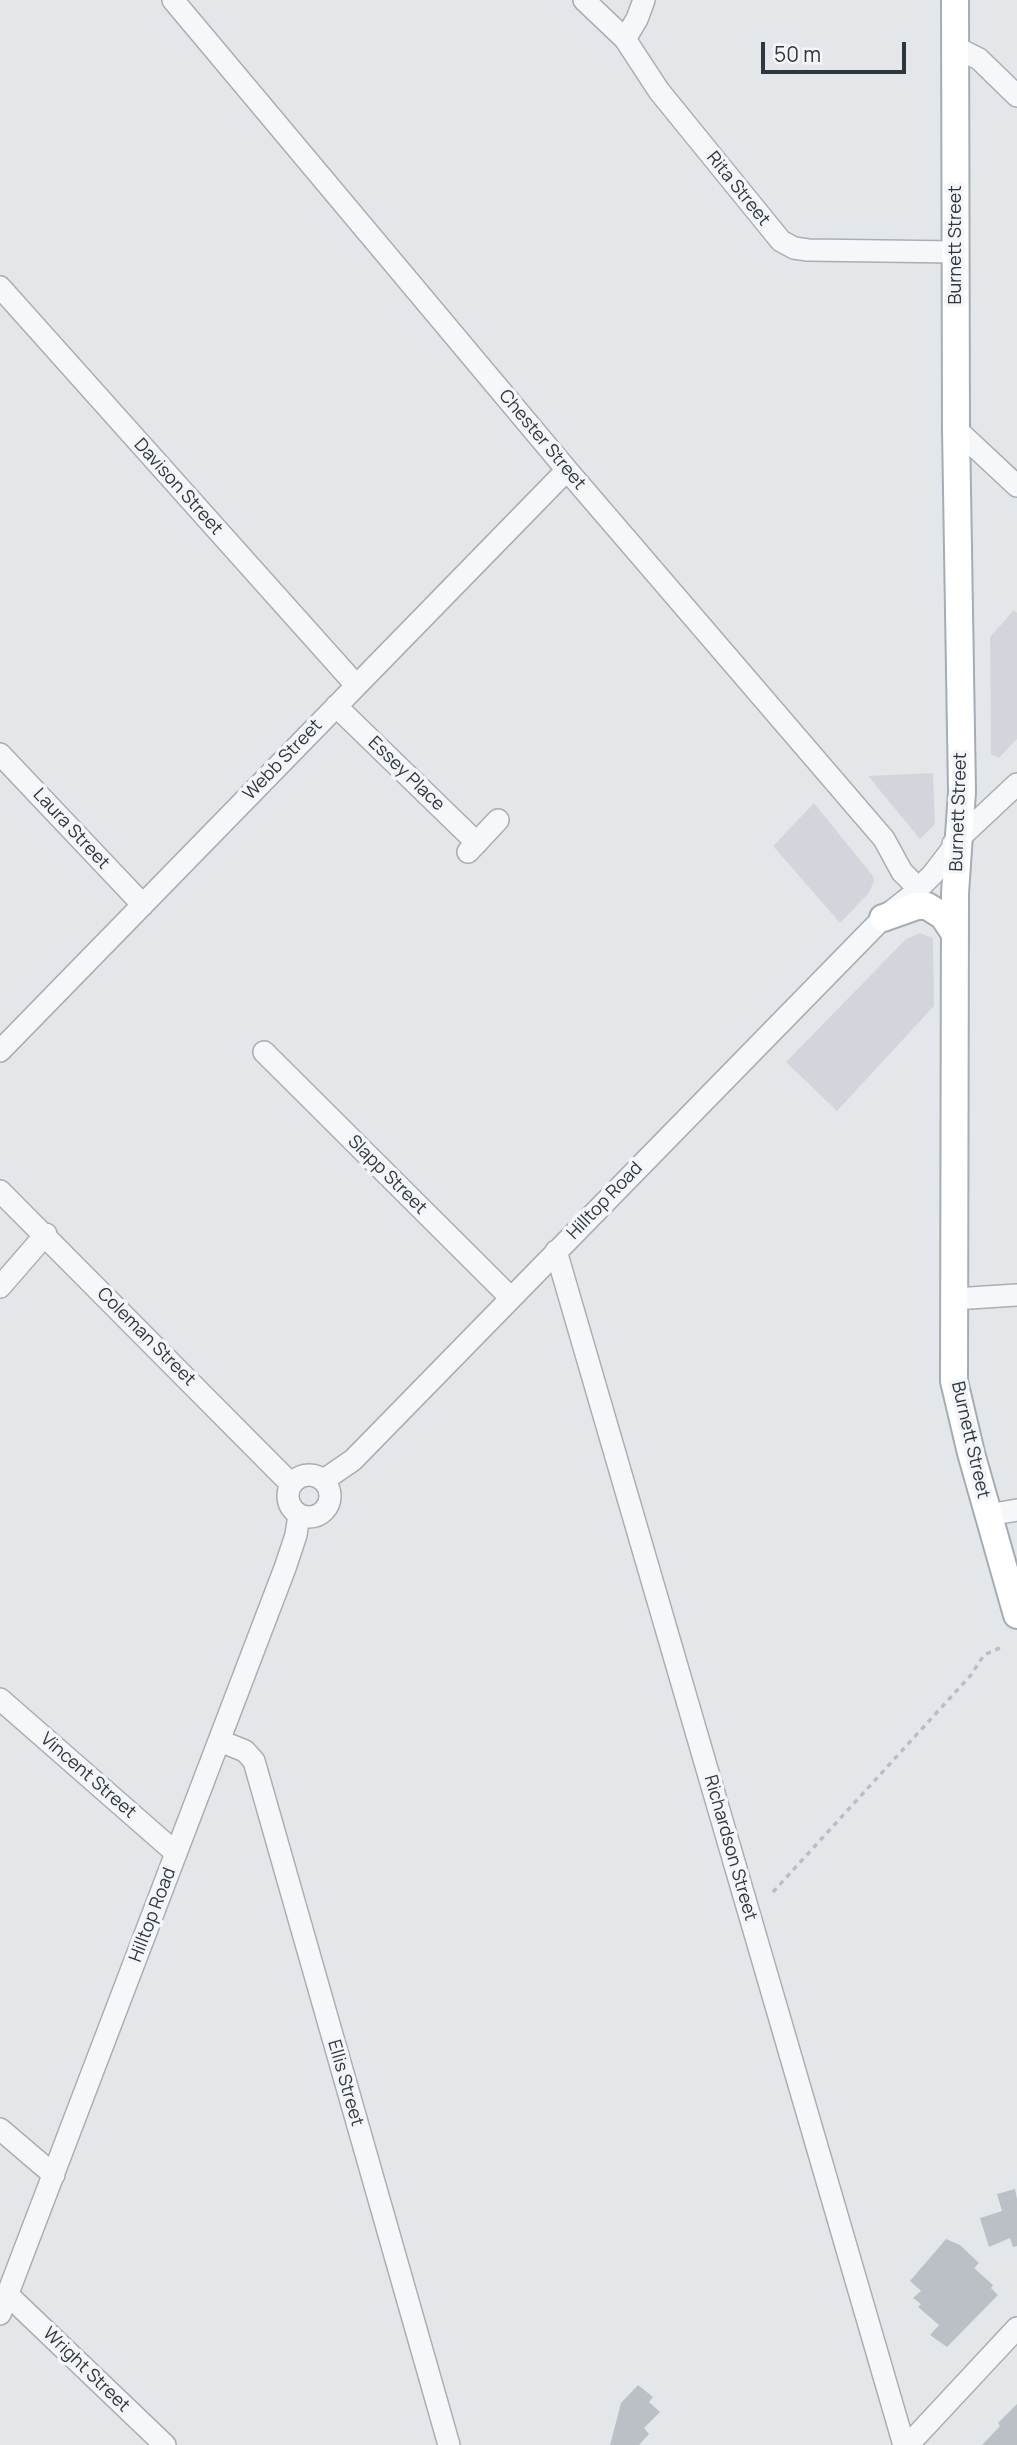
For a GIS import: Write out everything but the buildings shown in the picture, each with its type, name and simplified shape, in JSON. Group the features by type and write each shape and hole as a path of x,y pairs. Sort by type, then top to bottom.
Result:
{"main road":[{"name":"Burnett Street","path":"955,0 956,429 962,792 955,934 954,1381 971,1453 1017,1615"},
{"path":"883,918 917,906 927,906 943,916 955,934"}],"street":[{"name":"Rita Street","path":"584,0 625,39 659,91 781,241 788,246 808,250 956,252"},
{"path":"625,39 644,0"},
{"name":"Chester Street","path":"185,4 568,470 884,839 901,872 910,880"},
{"path":"955,47 979,59 1017,96"},
{"name":"Davison Street","path":"0,287 356,685"},
{"path":"956,429 1017,486"},
{"name":"Webb Street","path":"0,1051 568,470"},
{"name":"Essey Place","path":"336,706 472,847 498,820"},
{"name":"Laura Street","path":"0,754 143,905"},
{"name":"Hilltop Road","path":"883,918 894,896 926,864 959,840 1017,784"},
{"name":"Hilltop Road","path":"324,1480 353,1460 883,918 933,874 959,840"},
{"name":"Slapp Street","path":"264,1052 511,1298"},
{"name":"Coleman Street","path":"0,1191 46,1234 291,1484"},
{"path":"0,1287 46,1234"},
{"name":"Richardson Street","path":"556,1251 906,2445"},
{"path":"954,1299 1017,1295"},
{"path":"310,1474 324,1480 331,1492 328,1506 320,1515 299,1515 289,1504 288,1490 291,1484 296,1478 310,1474"},
{"path":"988,1515 1017,1510"},
{"name":"Hilltop Road","path":"4,2304 285,1568 296,1535 299,1515"},
{"name":"Vincent Street","path":"0,1699 176,1853"},
{"name":"Ellis Street","path":"220,1741 245,1751 254,1761 449,2445"},
{"path":"0,2129 54,2175"},
{"name":"Wright Street","path":"4,2304 165,2445"},
{"path":"906,2445 1017,2328"}],"path":[{"path":"773,1892 971,1675 984,1654 1004,1646"}],"shaded area":[{"path":"1014,610 1017,613 1017,739 999,758 991,754 990,637"},
{"path":"933,773 935,824 920,839 868,776"},
{"path":"814,803 873,876 874,881 869,893 840,923 773,846"},
{"path":"920,933 933,938 934,1006 837,1111 786,1062 906,939"}]}
